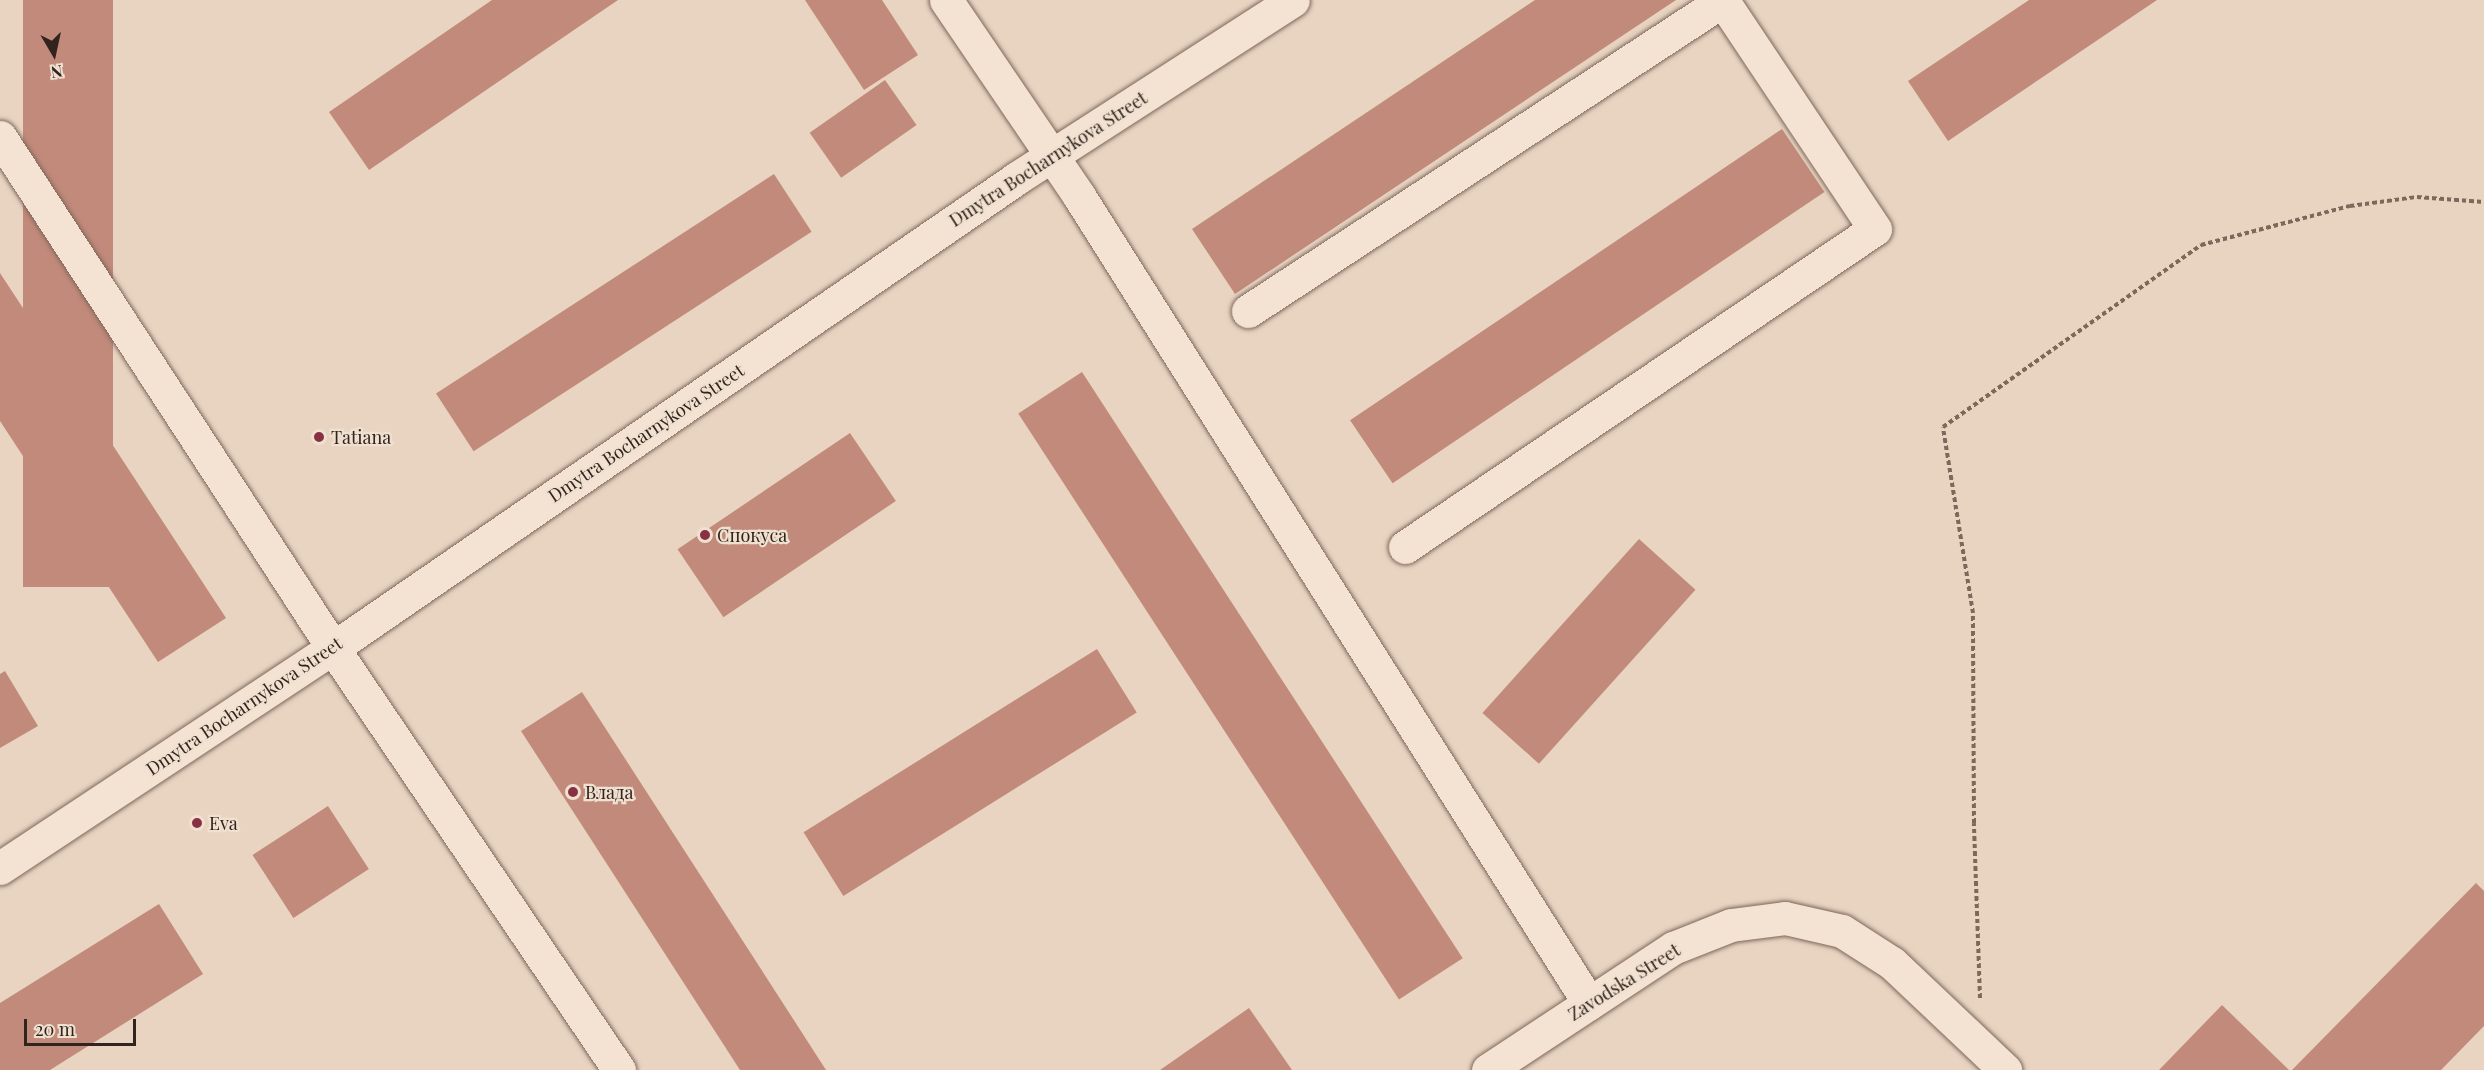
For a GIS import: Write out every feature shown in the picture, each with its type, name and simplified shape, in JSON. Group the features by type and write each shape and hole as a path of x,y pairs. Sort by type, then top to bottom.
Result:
{"street":[{"path":"946,0 1052,155 1589,1003"},
{"name":"Dmytra Bocharnykova Street","path":"0,868 333,648 1052,155 1293,0"},
{"path":"1248,310 1722,0 1875,229 1405,547"},
{"path":"0,137 333,648 619,1070"},
{"name":"Zavodska Street","path":"1488,1070 1672,948 1731,925 1785,918 1842,931 1892,963 2005,1070"}],"path":[{"path":"1981,1047 1974,823 1973,613 1942,427 2201,245 2350,206 2417,197 2484,202"}],"building":[{"path":"23,0 113,0 113,587 23,587"},
{"path":"492,0 618,0 369,170 329,112"},
{"path":"805,0 882,0 918,55 864,90"},
{"path":"1535,0 1676,0 1235,294 1192,229"},
{"path":"2029,0 2157,0 1948,141 1908,81"},
{"path":"885,80 917,125 841,178 810,133"},
{"path":"1782,129 1824,192 1393,483 1350,420"},
{"path":"774,174 812,232 474,451 436,393"},
{"path":"0,273 226,618 158,662 0,421"},
{"path":"1082,372 1463,958 1399,1000 1018,413"},
{"path":"850,433 896,501 723,617 678,549"},
{"path":"1639,539 1695,590 1539,764 1482,713"},
{"path":"1097,649 1137,713 843,896 804,832"},
{"path":"5,671 38,726 0,748 0,674"},
{"path":"582,692 826,1070 740,1070 521,731"},
{"path":"328,806 369,869 293,918 253,855"},
{"path":"2476,883 2484,891 2484,1026 2441,1070 2292,1070"},
{"path":"159,904 203,974 50,1070 0,1070 0,1003"},
{"path":"2222,1005 2289,1070 2159,1070"},
{"path":"1249,1008 1292,1070 1160,1070"}],"place":[{"name":"Tatiana","path":"319,437"},
{"name":"Спокуса","path":"705,535"},
{"name":"Влада","path":"573,792"},
{"name":"Eva","path":"197,823"}]}
